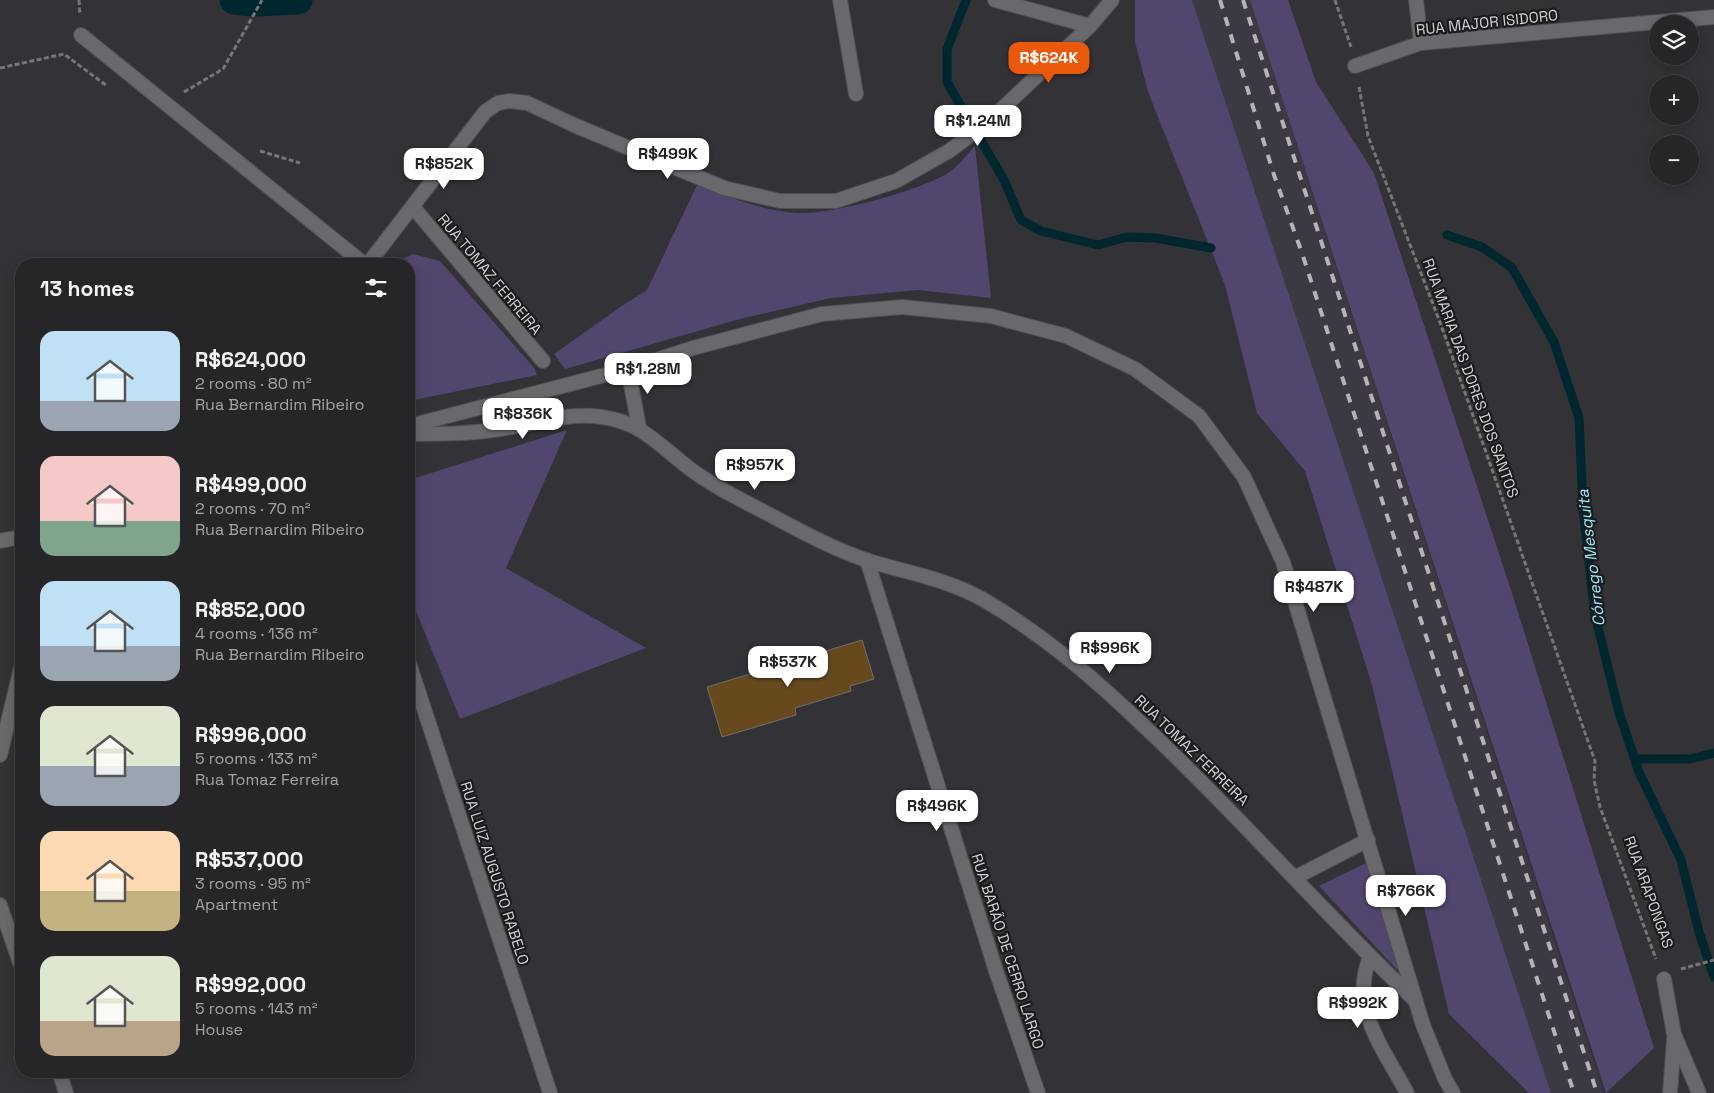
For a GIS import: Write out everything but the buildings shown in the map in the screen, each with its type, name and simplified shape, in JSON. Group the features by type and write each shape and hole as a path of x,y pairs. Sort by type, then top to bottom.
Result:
{"street":[{"path":"840,0 856,94"},
{"path":"995,0 1090,26"},
{"path":"371,258 413,207 484,112 498,103 510,101 527,103 724,188 780,201 836,201 896,181 949,151 989,121 1090,26 1112,0"},
{"path":"1416,0 1420,42"},
{"name":"RUA MAJOR ISIDORO","path":"1355,66 1420,42 1714,17"},
{"path":"81,35 359,258"},
{"name":"RUA TOMAZ FERREIRA","path":"413,207 543,362"},
{"path":"415,424 628,369 693,348 822,314 902,307 992,316 1066,336 1135,369 1199,416 1244,476 1283,562 1416,1002"},
{"path":"628,369 639,427"},
{"name":"RUA TOMAZ FERREIRA","path":"415,434 498,430 572,415 604,417 639,427 687,467 738,498 867,560 929,576 981,598 1032,630 1098,683 1208,786 1370,957 1416,1002 1434,1054 1453,1093"},
{"name":"RUA BARÃO DE CERRO LARGO","path":"867,560 996,971 1038,1093"},
{"name":"RUA LUIZ AUGUSTO RABELO","path":"415,681 550,1093"},
{"path":"0,755 15,693"},
{"path":"1296,877 1368,840"},
{"path":"0,905 15,949"},
{"path":"1370,957 1362,983 1366,1014 1407,1093"},
{"path":"1664,979 1674,1034 1699,1093"},
{"path":"1670,1093 1674,1034"},
{"path":"61,1078 66,1093"}],"path":[{"path":"166,102 224,69 262,0"},
{"name":"RUA MARIA DAS DORES DOS SANTOS","path":"1335,0 1355,66 1368,136 1441,325 1595,761"},
{"name":"RUA ARAPONGAS","path":"1595,761 1594,780 1600,807 1664,979"},
{"path":"1700,964 1714,960"}],"shaded area":[{"path":"1135,0 1192,0 1551,1093 1529,1093 1449,1014 1372,685 1305,471 1257,413 1225,285 1148,92 1135,42"},
{"path":"1192,0 1250,0 1604,1093 1551,1093"},
{"path":"1250,0 1288,0 1316,82 1374,173 1512,593 1654,1048 1606,1093"},
{"path":"975,146 991,298 918,290 831,298 740,319 565,369 554,354 647,290 698,183 721,194 758,206 797,213 812,213 852,206 896,194 935,180 952,170"},
{"path":"413,254 440,261 535,369 537,375 415,400 415,258 405,258"},
{"path":"567,430 506,568 646,648 460,719 415,609 415,478"},
{"path":"1366,863 1399,972 1319,886"}],"waterway":[{"path":"234,0 253,2 298,0"},
{"name":"Córrego Mesquita","path":"966,0 947,49 947,82 1004,180 1021,220 1041,231 1098,245 1127,237 1156,238 1211,248"},
{"name":"Córrego Mesquita","path":"1447,235 1482,247 1512,268 1554,342 1579,418 1583,509 1595,615 1619,712 1639,772 1681,860 1699,932 1714,977"},
{"path":"1635,759 1690,759 1714,753"}],"railway":[{"path":"1220,0 1274,175 1302,253 1574,1093"},
{"path":"1243,0 1597,1093"}]}
